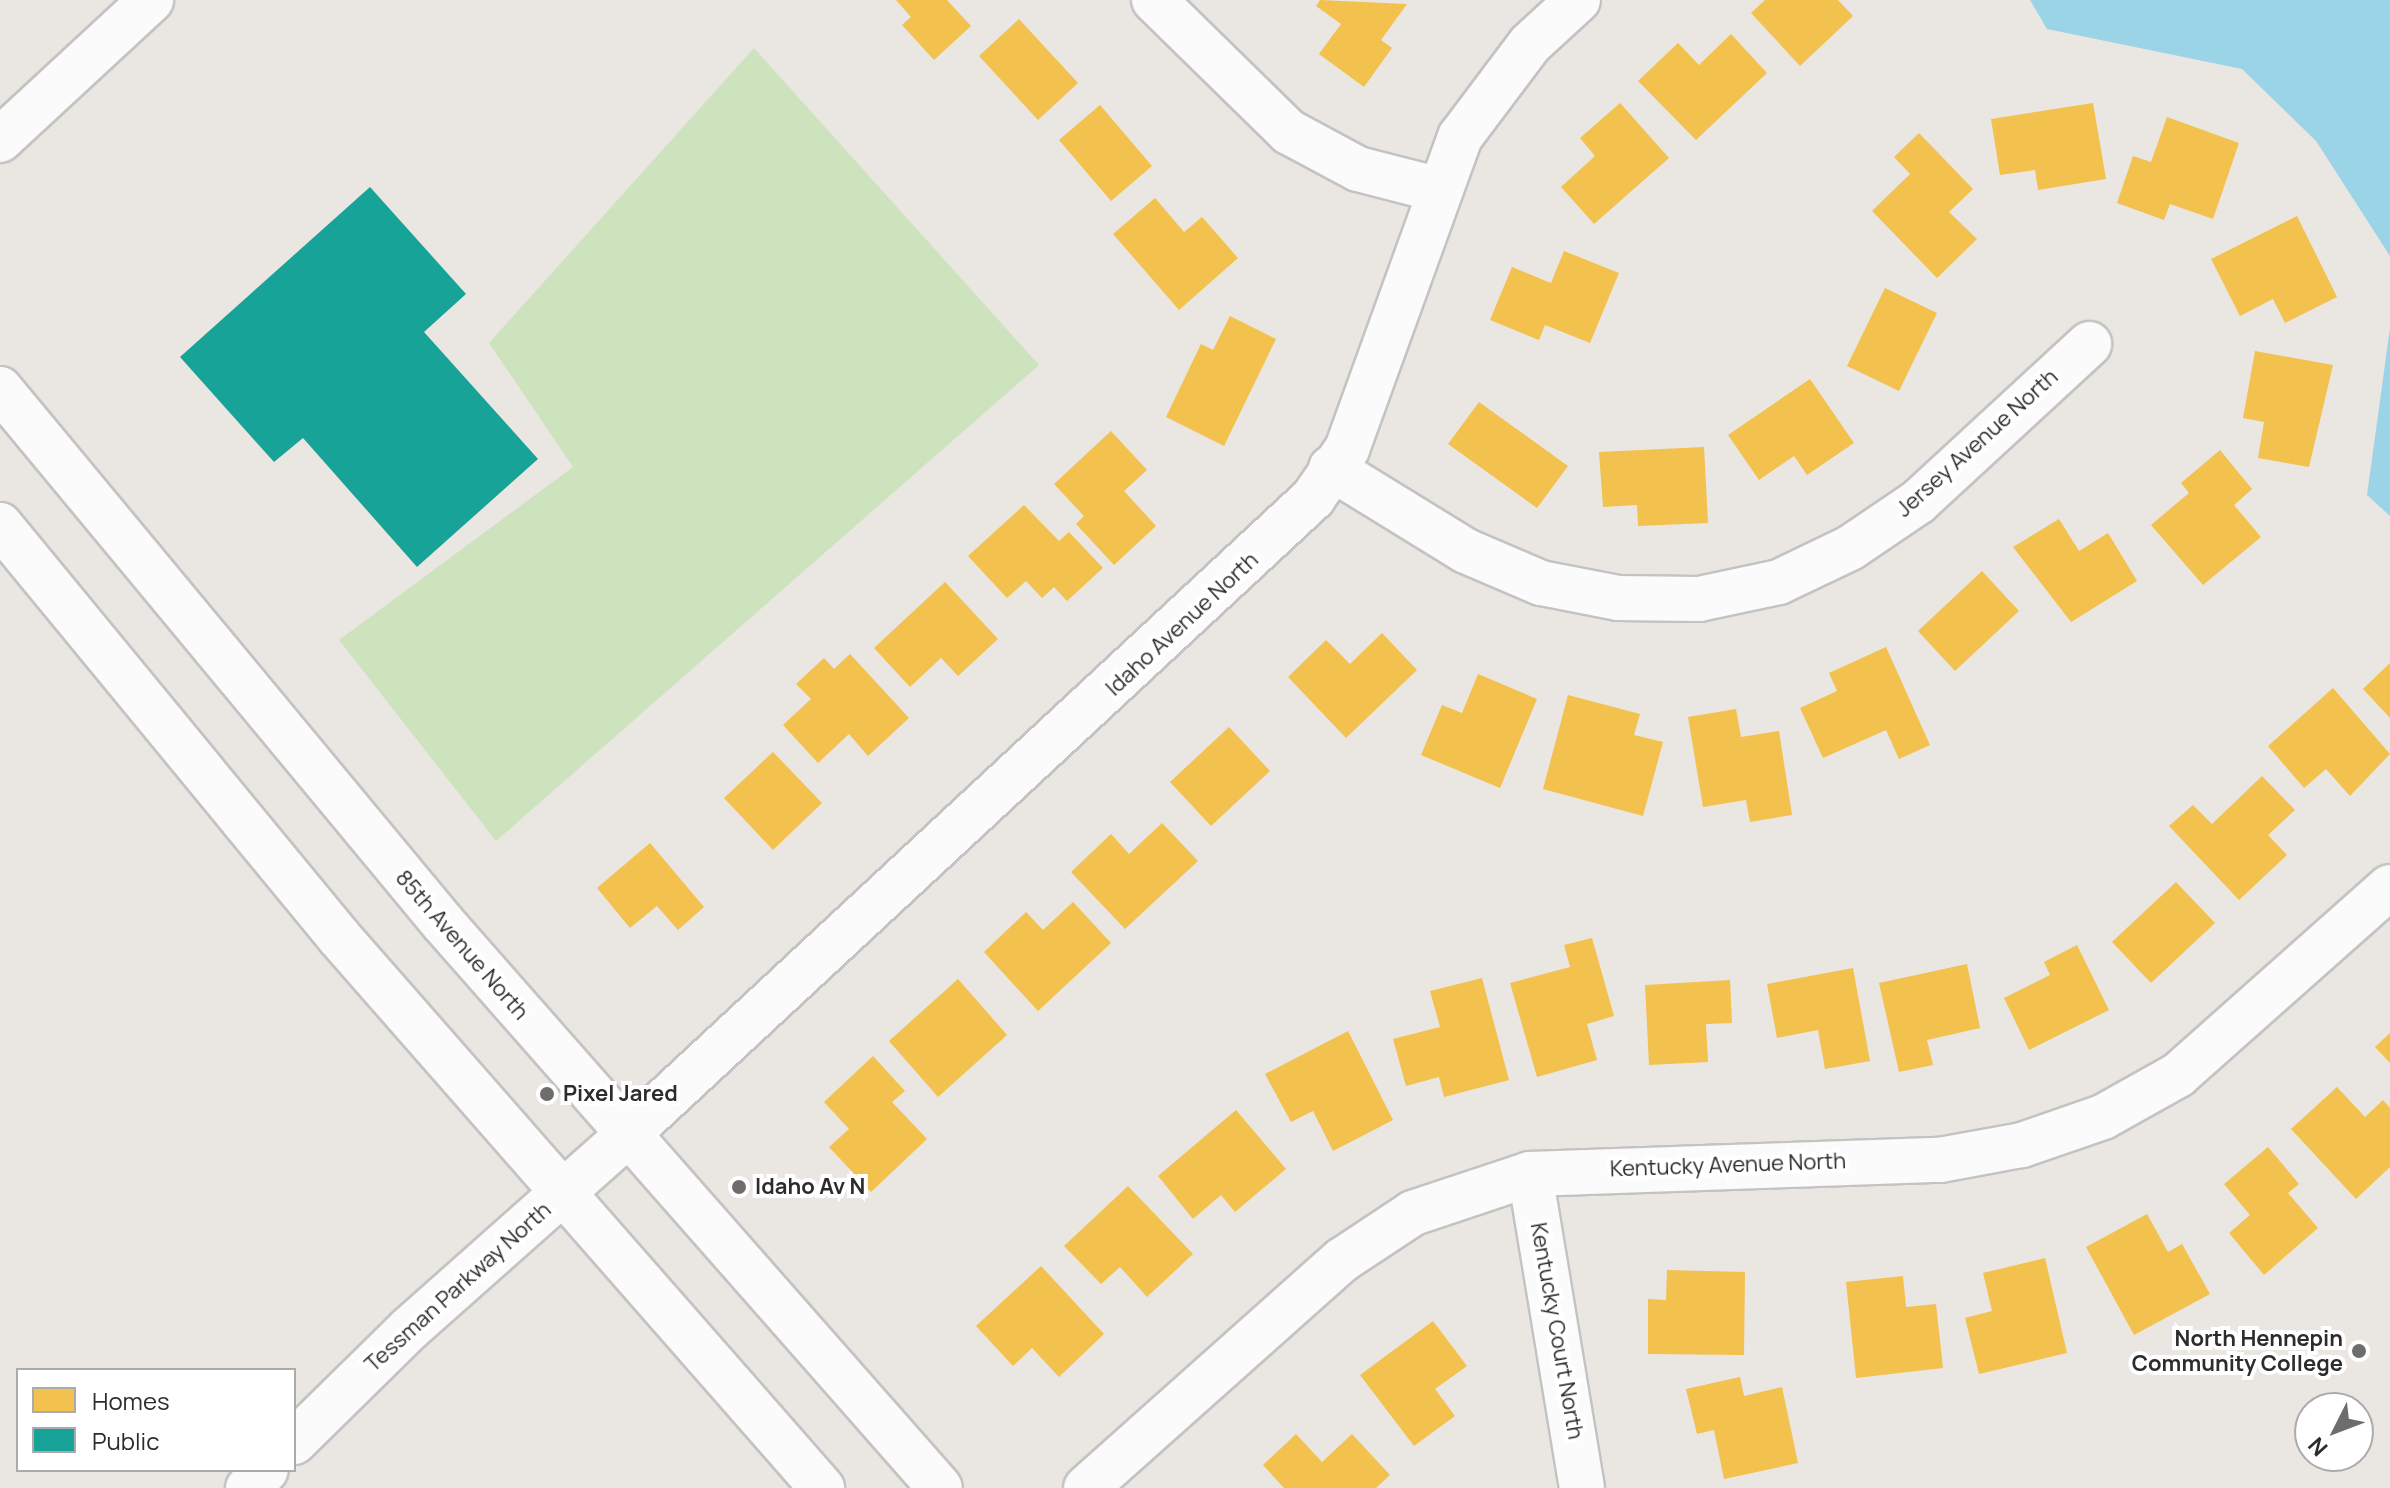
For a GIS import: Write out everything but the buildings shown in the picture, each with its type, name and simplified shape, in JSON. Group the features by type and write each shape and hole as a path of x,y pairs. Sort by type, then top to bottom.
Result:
{"street":[{"path":"0,140 151,0"},
{"path":"1154,0 1289,132 1358,169 1436,189"},
{"name":"Idaho Avenue North","path":"626,1136 1271,542 1313,498 1347,449 1436,189 1493,88 1578,0"},
{"name":"Jersey Avenue North","path":"1331,468 1466,551 1541,583 1618,598 1699,599 1779,582 1850,548 1918,502 2089,344"},
{"name":"85th Avenue North","path":"0,389 626,1136 940,1488"},
{"path":"0,525 560,1194 822,1488"},
{"name":"Kentucky Avenue North","path":"1086,1488 1342,1260 1413,1213 1530,1174 1940,1160 2022,1145 2103,1117 2178,1075 2390,887"},
{"name":"Tessman Parkway North","path":"296,1440 626,1136"},
{"name":"Kentucky Court North","path":"1530,1174 1582,1488"},
{"path":"248,1488 264,1472"}],"green space":[{"path":"754,48 1039,365 496,841 339,640 573,467 489,343"}],"water":[{"path":"2030,0 2390,0 2390,256 2316,141 2242,69 2047,29"},
{"path":"2390,328 2390,516 2367,495"}],"place":[{"name":"Pixel Jared","path":"547,1094"},
{"name":"Idaho Av N","path":"739,1187"},
{"name":"North Hennepin Community College","path":"2359,1351"}]}
